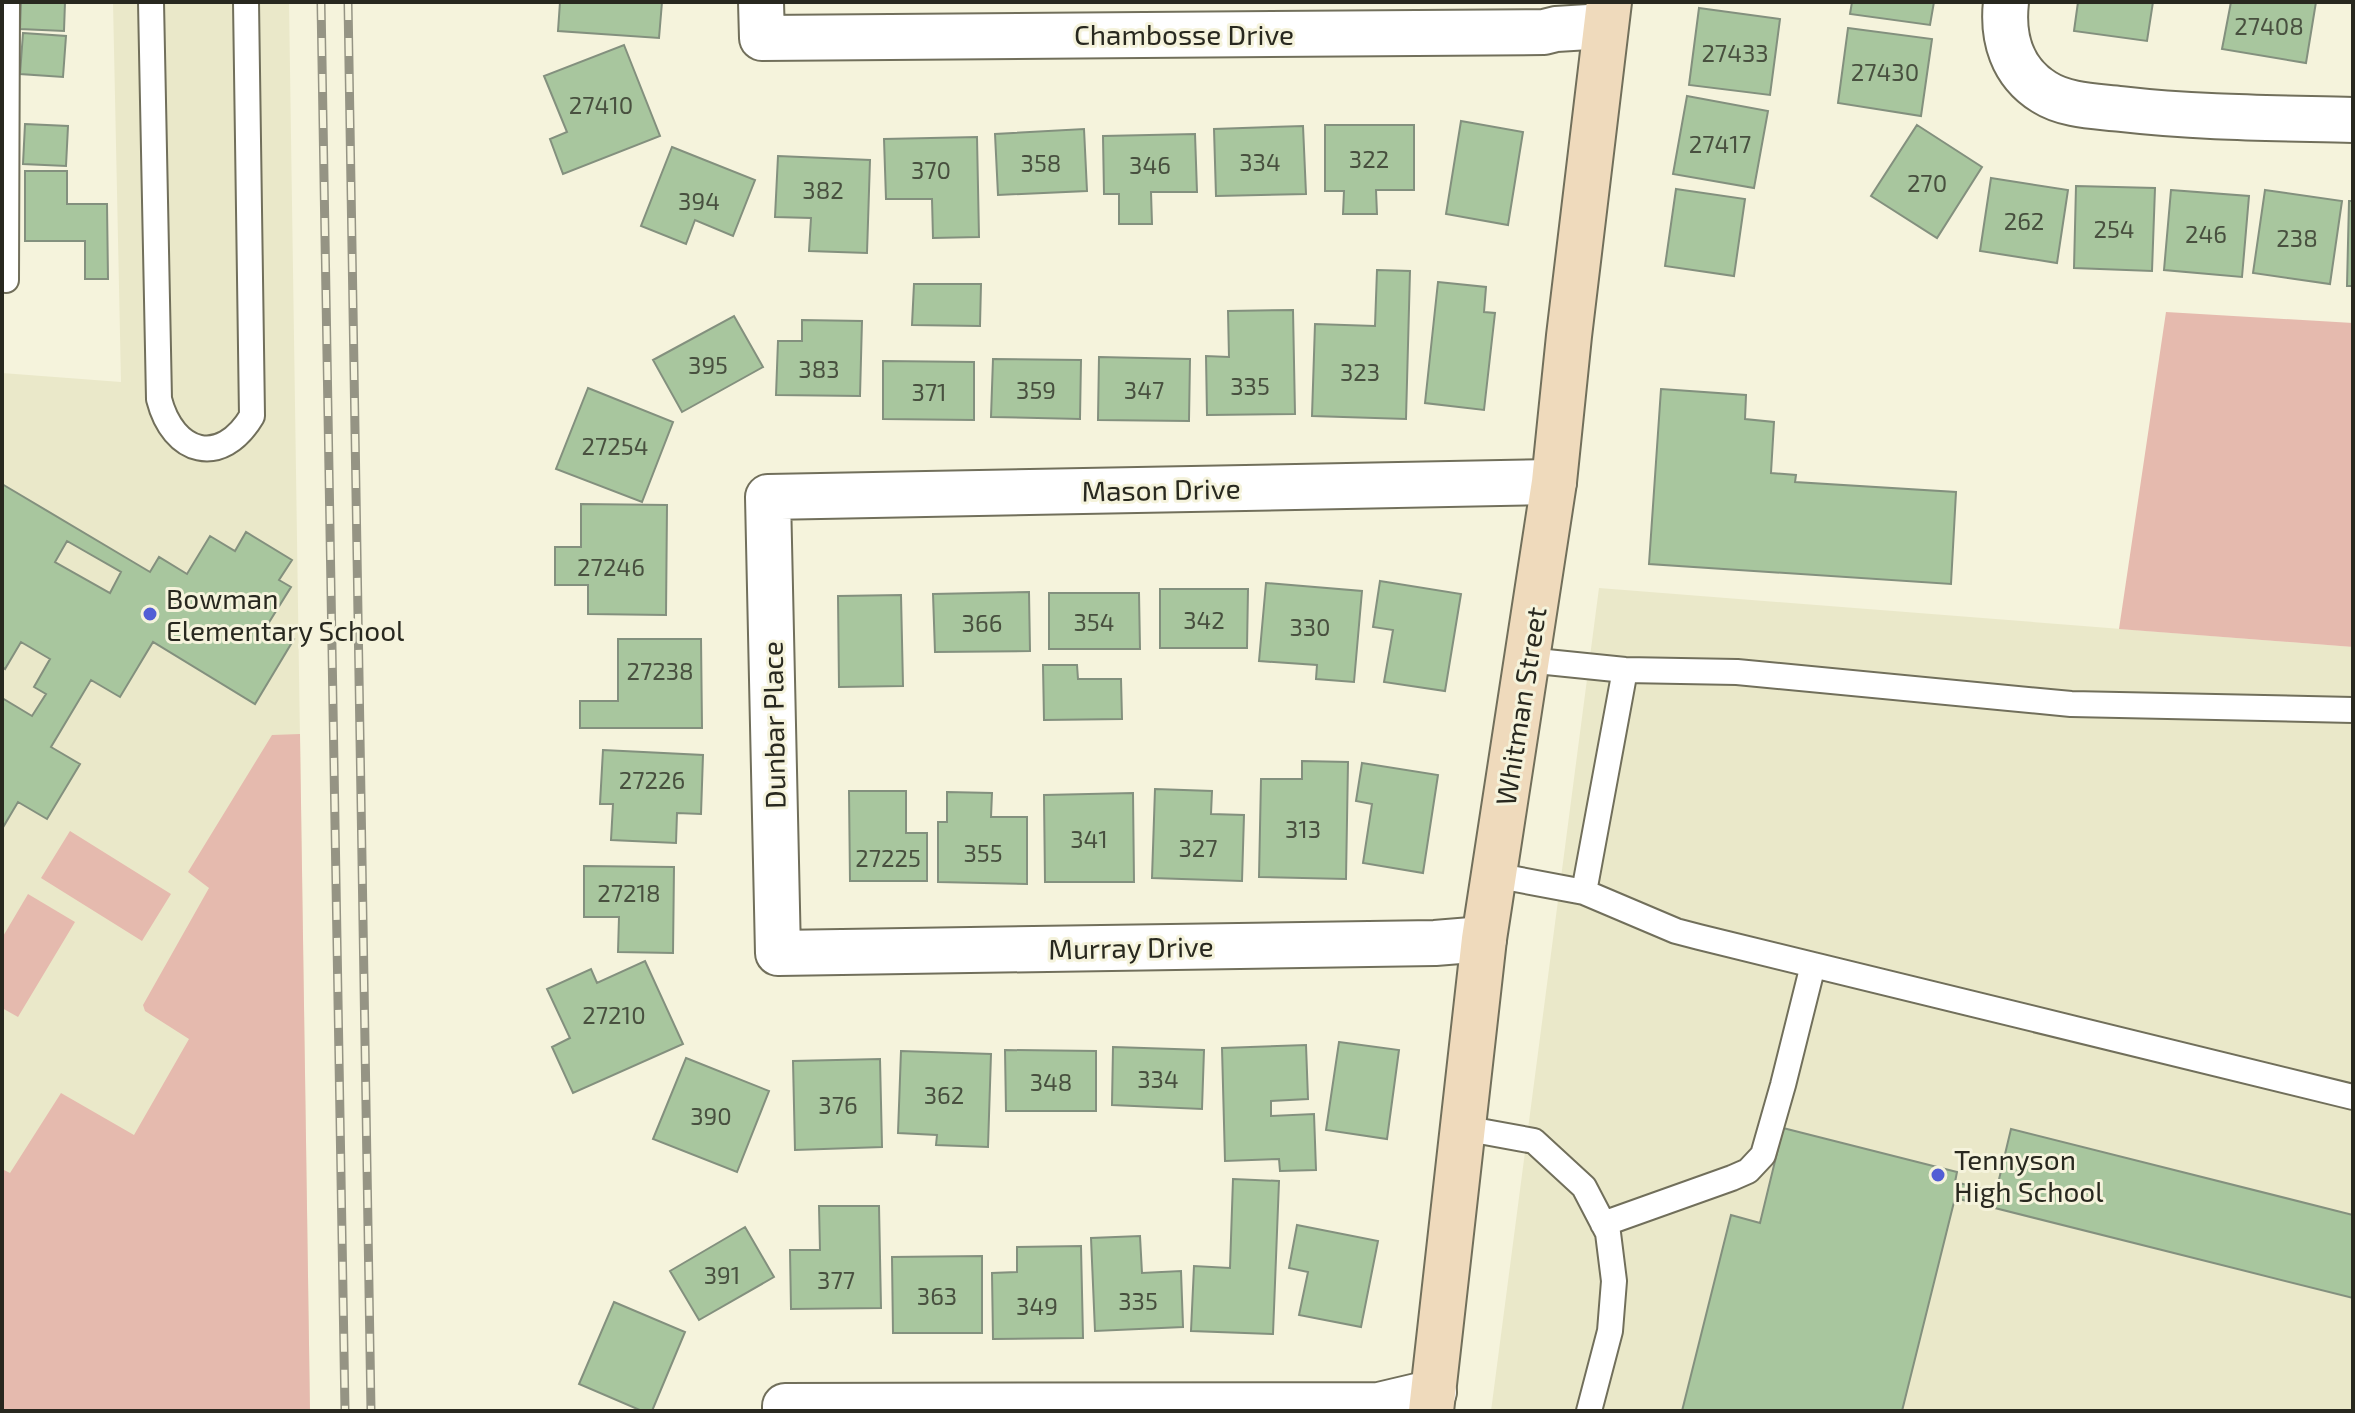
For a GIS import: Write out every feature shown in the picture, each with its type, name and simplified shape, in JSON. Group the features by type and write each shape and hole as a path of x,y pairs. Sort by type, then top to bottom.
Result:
{"street":[{"path":"2006,2 2008,48 2022,74 2045,93 2073,104 2181,116 2353,120"},
{"name":"Chambosse Drive","path":"761,20 1544,32 1607,14"},
{"name":"Whitman Street","path":"1432,1402 1484,939 1554,482 1607,14"},
{"name":"Mason Drive","path":"768,497 1554,482"},
{"name":"Dunbar Place","path":"768,497 778,953"},
{"name":"Murray Drive","path":"778,953 1435,943 1484,939"},
{"path":"785,1409 1379,1405 1432,1402"}],"lane":[{"path":"6,280 7,2"},
{"path":"151,2 159,399 171,427 182,440 197,449 216,447 234,439 252,416 246,2"},
{"path":"1527,660 1625,670 1737,672 2071,704 2353,710"},
{"path":"1584,892 1625,670"},
{"path":"1494,875 1584,892 1676,931 2353,1097"},
{"path":"1603,1224 1732,1178 1748,1171 1763,1155 1813,965"},
{"path":"1463,1128 1534,1141 1584,1187 1608,1233 1614,1281 1610,1331 1589,1411"}],"shaded area":[{"name":"Bowman Elementary School","path":"113,2 289,2 310,1411 2,1411 2,373 121,382"},
{"path":"2166,312 2353,323 2353,647 2119,629"},
{"name":"Tennyson High School","path":"1599,588 2353,647 2353,1411 1491,1411"},
{"path":"300,734 310,1411 2,1411 2,1169 10,1173 61,1093 134,1135 189,1039 145,1011 143,1005 209,888 188,872 272,735"},
{"path":"70,831 171,894 142,941 41,878"},
{"path":"28,894 75,922 18,1017 2,1008 2,938"}],"building":[{"path":"21,2 65,2 64,31 20,29"},
{"path":"560,2 662,2 659,38 558,31"},
{"path":"1852,2 1934,2 1930,25 1850,14"},
{"path":"2078,2 2153,2 2147,41 2074,31"},
{"path":"2231,2 2316,2 2306,63 2222,49"},
{"path":"1699,8 1780,19 1770,95 1689,85"},
{"path":"1848,28 1932,39 1921,116 1838,103"},
{"path":"23,33 66,36 63,77 20,74"},
{"path":"624,45 660,136 563,174 550,139 567,132 544,76"},
{"path":"1687,96 1768,111 1754,188 1673,174"},
{"path":"1461,121 1523,132 1508,225 1446,214"},
{"path":"25,124 68,126 66,166 23,164"},
{"path":"1325,125 1414,125 1414,190 1376,190 1377,214 1343,214 1344,191 1325,191"},
{"path":"1917,125 1982,167 1937,238 1871,196"},
{"path":"1303,126 1306,194 1216,196 1214,129"},
{"path":"1084,129 1087,191 998,195 995,134"},
{"path":"1195,134 1197,192 1151,192 1152,224 1119,224 1119,194 1104,194 1103,136"},
{"path":"977,137 979,237 933,238 932,199 886,199 884,139"},
{"path":"672,147 755,180 733,236 695,220 686,244 641,226"},
{"path":"778,156 870,160 867,253 809,251 811,218 775,217"},
{"path":"25,171 67,171 67,204 107,204 108,279 85,279 85,241 25,241"},
{"path":"1991,178 2068,190 2057,263 1980,251"},
{"path":"2076,186 2155,188 2152,271 2074,268"},
{"path":"1676,189 1745,199 1734,276 1665,266"},
{"path":"2171,190 2249,196 2242,277 2164,270"},
{"path":"2265,190 2342,201 2330,284 2253,273"},
{"path":"2349,201 2353,201 2353,286 2347,286"},
{"path":"1377,270 1410,271 1406,419 1312,416 1315,324 1375,326"},
{"path":"1438,282 1486,287 1484,312 1495,313 1484,410 1425,403"},
{"path":"914,284 981,284 980,326 912,325"},
{"path":"1293,310 1295,414 1207,415 1206,356 1229,357 1228,311"},
{"path":"734,316 763,367 682,412 653,360"},
{"path":"802,320 862,321 860,396 776,395 778,341 802,341"},
{"path":"1099,357 1190,359 1189,421 1098,420"},
{"path":"993,359 1081,360 1080,419 991,417"},
{"path":"883,361 974,362 974,420 883,419"},
{"path":"588,388 673,422 642,502 556,469"},
{"path":"1661,389 1746,395 1745,419 1774,422 1771,473 1796,475 1795,482 1956,492 1951,584 1649,564"},
{"path":"2,484 150,572 159,557 187,574 210,536 235,551 246,532 292,560 279,580 291,587 268,624 294,639 255,704 153,642 120,697 91,680 51,747 80,764 47,819 18,802 2,829 2,698 32,716 46,694 34,687 50,659 21,642 5,669 2,667","holes":["67,541 121,572 110,593 55,562"]},
{"path":"581,504 667,505 666,615 588,614 588,585 555,585 555,547 581,547"},
{"path":"1380,581 1461,594 1445,691 1384,682 1393,630 1373,627"},
{"path":"1266,583 1362,591 1354,682 1316,679 1317,665 1259,661"},
{"path":"1160,589 1248,589 1247,648 1160,648"},
{"path":"1029,592 1030,651 935,652 933,594"},
{"path":"1049,593 1139,593 1140,649 1049,649"},
{"path":"901,595 903,686 839,687 838,596"},
{"path":"618,639 701,639 702,728 580,728 580,701 618,701"},
{"path":"1043,665 1077,665 1078,679 1121,679 1122,719 1044,720"},
{"path":"603,750 703,755 701,814 677,813 676,843 611,840 613,804 600,804"},
{"path":"1302,761 1348,762 1346,879 1259,877 1261,779 1302,779"},
{"path":"1362,763 1438,775 1423,873 1363,863 1372,804 1356,801"},
{"path":"1155,789 1212,791 1211,814 1244,815 1242,881 1152,878"},
{"path":"849,791 906,791 906,833 927,833 927,881 850,881"},
{"path":"947,792 992,793 991,817 1027,817 1027,884 938,882 938,822 947,822"},
{"path":"1133,793 1134,882 1045,882 1044,795"},
{"path":"584,866 674,867 673,953 618,952 619,917 584,917"},
{"path":"645,961 683,1044 573,1093 552,1047 570,1038 547,989 591,969 597,983"},
{"path":"1339,1042 1399,1050 1387,1139 1326,1130"},
{"path":"1306,1045 1308,1099 1271,1101 1271,1116 1314,1114 1316,1170 1280,1171 1279,1159 1225,1161 1222,1048"},
{"path":"1113,1047 1204,1050 1202,1109 1112,1105"},
{"path":"1005,1050 1096,1051 1096,1111 1006,1111"},
{"path":"901,1051 991,1054 988,1147 936,1145 937,1135 898,1133"},
{"path":"686,1058 769,1091 737,1172 653,1139"},
{"path":"880,1059 882,1147 795,1150 793,1061"},
{"path":"1783,1128 1957,1172 1955,1182 1996,1192 2011,1129 2353,1215 2353,1298 1955,1198 1902,1411 1682,1411 1731,1215 1760,1223"},
{"path":"1233,1179 1279,1181 1273,1334 1191,1331 1194,1266 1230,1268"},
{"path":"819,1206 879,1206 881,1308 791,1309 790,1250 820,1250"},
{"path":"1297,1225 1378,1241 1361,1327 1299,1315 1308,1272 1289,1268"},
{"path":"745,1227 774,1277 699,1320 670,1271"},
{"path":"1140,1236 1142,1273 1181,1271 1183,1327 1095,1331 1091,1238"},
{"path":"1081,1246 1083,1338 993,1339 992,1273 1017,1272 1017,1247"},
{"path":"982,1256 982,1333 893,1333 892,1257"},
{"path":"614,1302 685,1332 652,1411 642,1411 579,1384"}],"railway":[{"path":"321,2 345,1411"},
{"path":"348,2 371,1411"}],"place":[{"name":"Bowman Elementary School","path":"150,614"},
{"name":"Tennyson High School","path":"1938,1175"}]}
